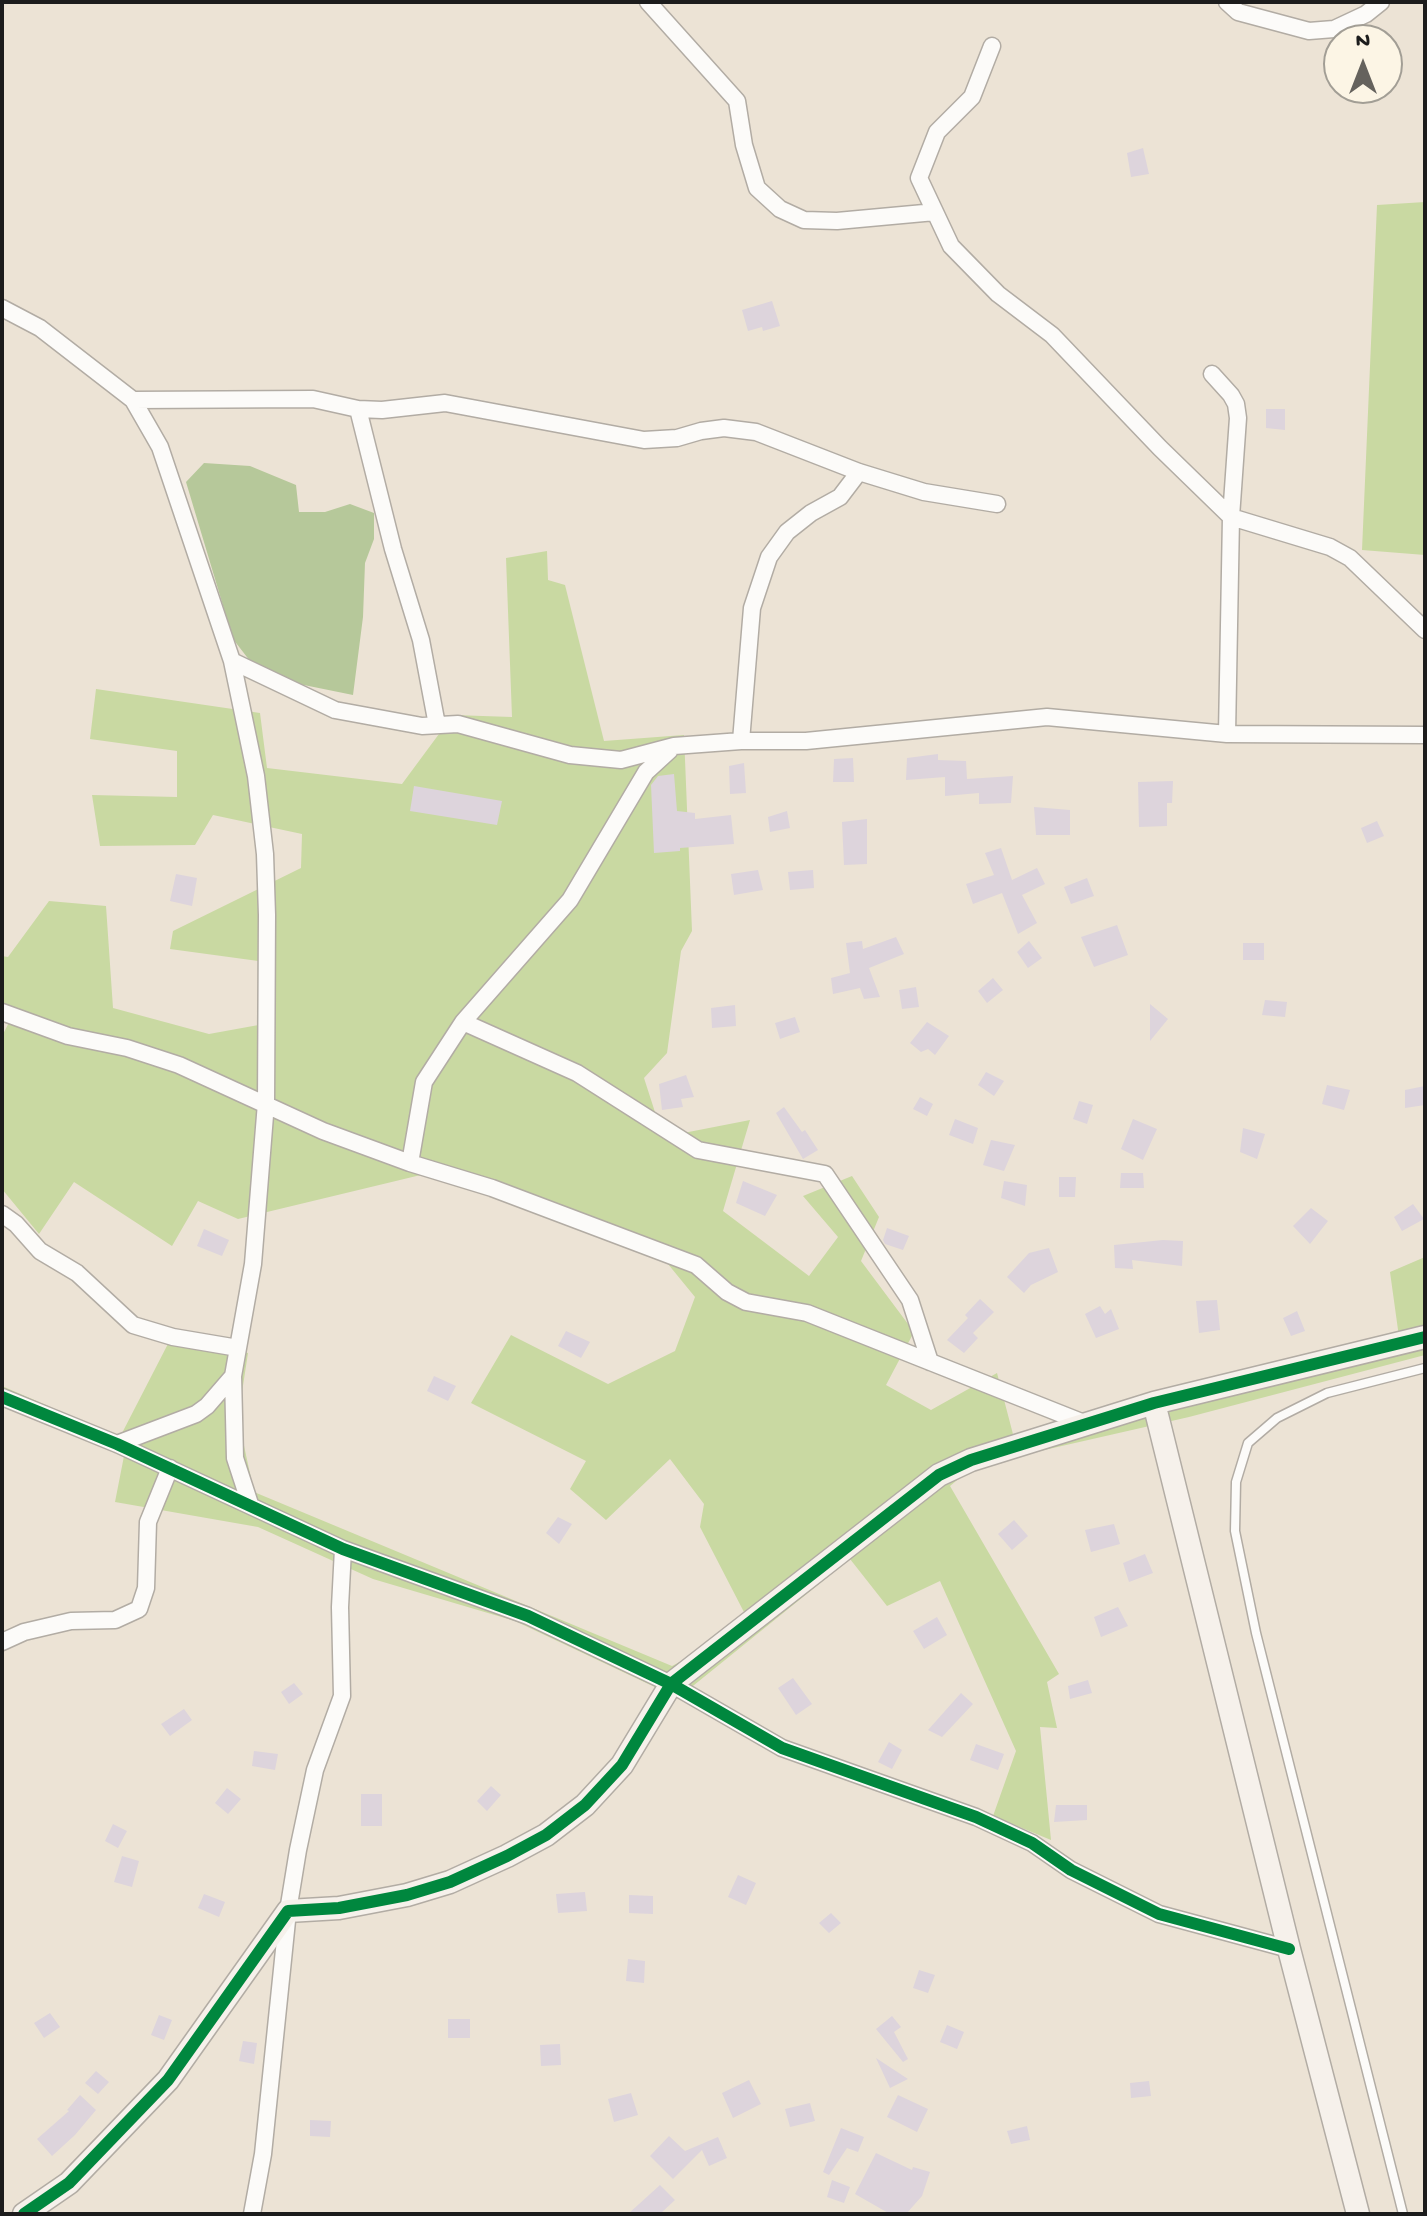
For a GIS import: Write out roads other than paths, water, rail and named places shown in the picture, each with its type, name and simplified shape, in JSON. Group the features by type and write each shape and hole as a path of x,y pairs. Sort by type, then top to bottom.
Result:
{"street":[{"path":"648,2 737,101 744,145 757,188 780,209 804,220 837,221 935,212"},
{"path":"1227,2 1238,12 1309,31 1334,29 1366,14 1381,2"},
{"path":"992,46 972,97 937,132 919,178 951,246 998,294 1052,335 1231,517 1330,547 1350,558 1425,630"},
{"path":"2,308 40,328 133,400 160,447 232,661 256,776 265,854 266,1103 253,1264 233,1376 235,1458 250,1504"},
{"path":"1212,374 1231,395 1238,418 1231,517 1227,734"},
{"path":"133,400 313,399 358,409 382,410 445,403 644,440 677,438 724,428 756,432 859,472 924,492 997,504"},
{"path":"358,409 393,549 421,640 437,725"},
{"path":"741,741 752,608 769,557 787,532 811,513 840,497 859,472"},
{"path":"232,661 335,710 422,726 458,724 570,755 621,760 674,746 816,740 1047,717 1227,734 1425,735"},
{"path":"410,1163 424,1082 463,1022 570,900 646,772 674,746"},
{"path":"2,1012 68,1036 127,1048 179,1065 323,1131 410,1163 492,1188 696,1265 727,1292 746,1302 807,1313 1084,1423"},
{"path":"463,1022 577,1073 698,1150 825,1174 910,1300 930,1362"},
{"path":"2,1214 16,1224 40,1251 77,1273 133,1325 173,1337 238,1348"},
{"path":"288,1911 339,1908 407,1895 450,1882 546,1835 585,1805 622,1765 671,1684 939,1475 963,1462 1154,1403 1425,1337"},
{"path":"117,1444 196,1414 233,1376"},
{"path":"2,1397 117,1444 343,1549 528,1616 671,1684 782,1748 976,1817 1032,1843 1071,1870 1159,1914 1289,1949"},
{"path":"1154,1403 1358,2214"},
{"path":"2,1642 24,1632 71,1621 115,1620 139,1609 146,1588 148,1522 170,1468"},
{"path":"252,2214 263,2154 288,1911 298,1850 315,1770 342,1696 340,1607 343,1549"},
{"path":"24,2214 69,2183 168,2080 288,1911"}],"lane":[{"path":"1403,2214 1260,1648 1235,1531 1236,1482 1248,1443 1277,1418 1327,1393 1425,1368"}]}
